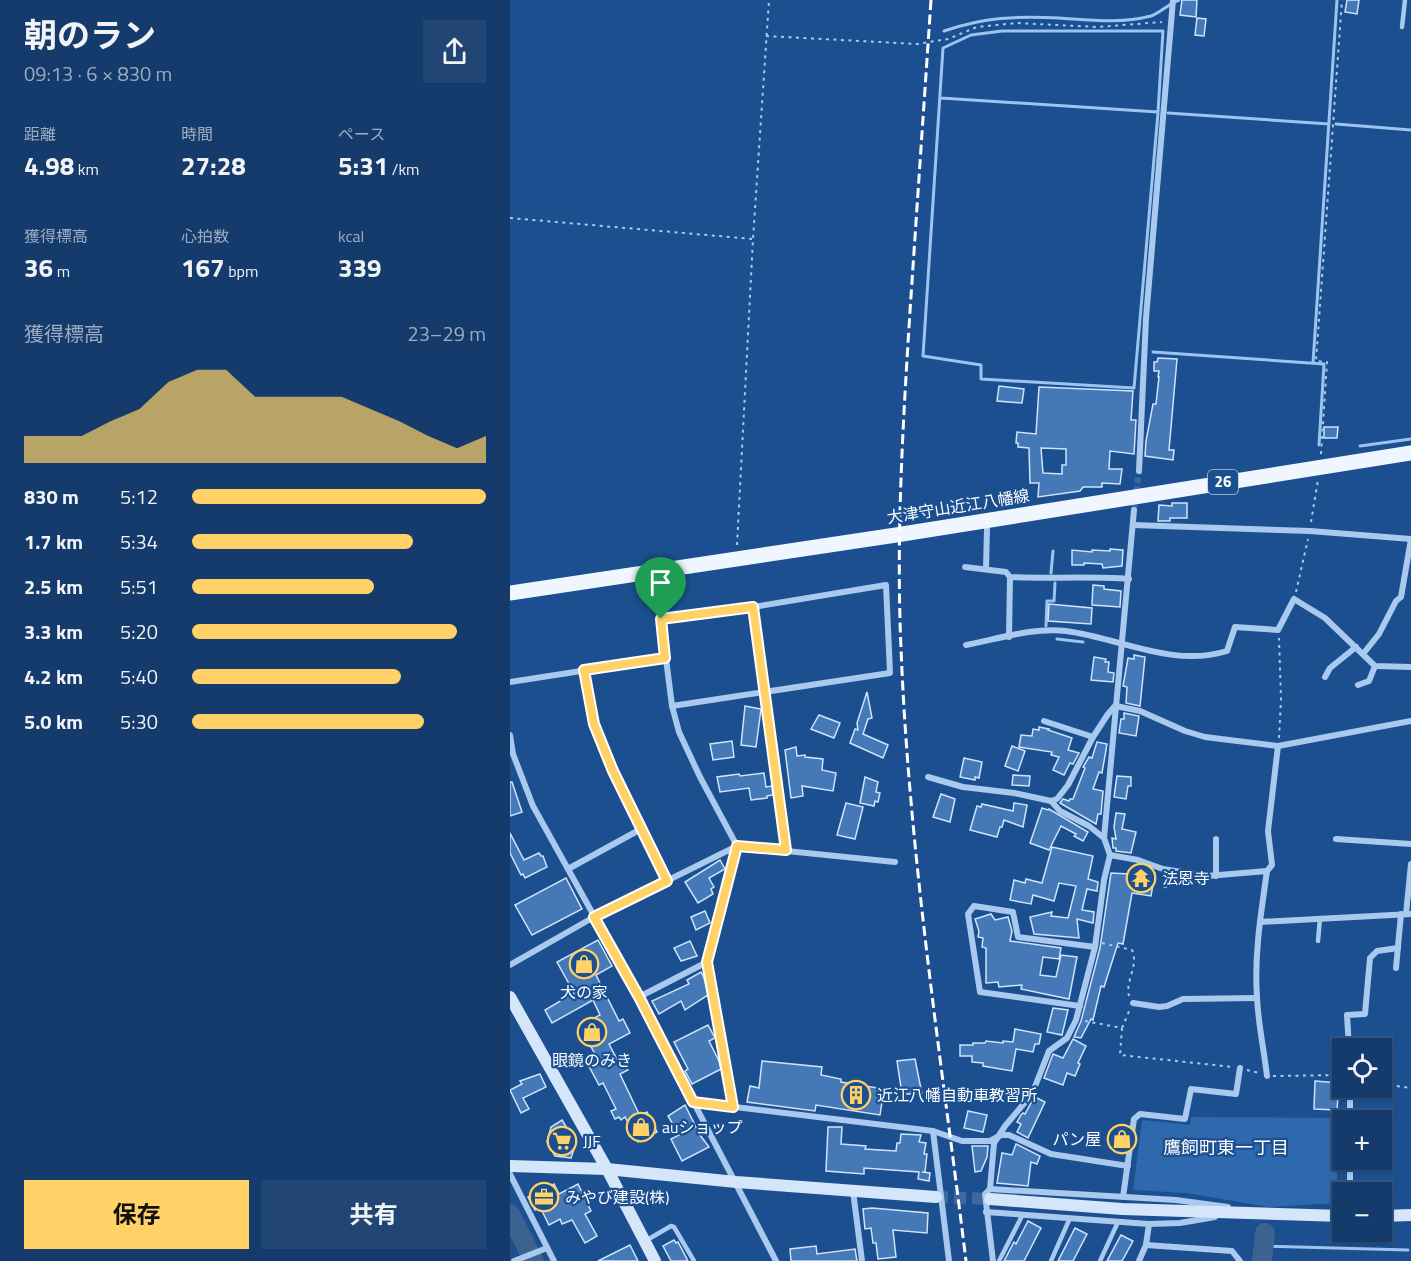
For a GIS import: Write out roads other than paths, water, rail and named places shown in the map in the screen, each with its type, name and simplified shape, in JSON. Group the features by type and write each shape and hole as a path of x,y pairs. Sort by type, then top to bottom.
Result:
{"main road":[{"name":"大津守山近江八幡線","path":"510,593 1411,453"}],"street":[{"path":"1139,471 1146,318 1173,0"},
{"path":"990,1194 994,1143 1032,1094 1049,1051 1067,1038 1077,1020 1095,944 1110,855 1104,838 1130,579 1134,510"},
{"path":"1133,525 1310,531 1411,539 1401,597 1379,634 1363,654"},
{"path":"986,569 987,528"},
{"path":"965,567 1006,572 1010,577 1009,637"},
{"path":"650,571 661,619 672,706 683,741 737,846 707,962 733,1107"},
{"path":"1010,577 1083,576 1130,579"},
{"path":"661,619 753,607 886,585 890,673 672,706"},
{"path":"966,645 1047,630 1067,632 1173,656 1208,657 1227,651 1235,627 1278,630 1294,599 1325,618 1375,666 1411,667"},
{"path":"753,607 786,850"},
{"path":"1325,677 1330,668 1356,647"},
{"path":"510,682 665,658"},
{"path":"1358,685 1369,681 1375,666"},
{"path":"584,670 594,724 613,771 667,881"},
{"path":"1051,801 1057,798 1068,785 1093,737 1116,706"},
{"path":"1116,706 1140,711 1205,738 1278,746 1411,721"},
{"path":"1044,721 1093,737"},
{"path":"510,735 513,754 533,806 639,997 776,1261"},
{"path":"1267,1076 1257,998 1260,922 1267,871 1272,865 1268,831 1278,746"},
{"path":"928,777 963,787 1014,793 1051,801 1060,811 1089,826 1104,838"},
{"path":"568,869 641,829"},
{"path":"1216,839 1216,876"},
{"path":"1336,839 1411,844"},
{"path":"510,965 594,917 737,846 895,862"},
{"path":"1110,855 1138,860 1168,870 1207,876 1267,871"},
{"path":"1396,968 1406,914 1411,864"},
{"path":"1080,1006 980,992 968,914 974,906 1013,912 1018,937 1095,944"},
{"path":"1260,922 1406,914"},
{"path":"1348,1038 1347,1015 1365,1014 1370,958 1377,951 1398,948"},
{"path":"639,997 707,962"},
{"path":"510,997 607,1169 655,1261"},
{"path":"1133,1003 1159,1007 1183,999 1257,998"},
{"path":"1123,1197 1134,1119 1140,1114 1185,1119 1191,1089 1236,1094 1240,1068"},
{"path":"693,1102 933,1131 962,1141 990,1141 1001,1135 1009,1135 1051,1154 1128,1166"},
{"path":"933,1131 949,1261"},
{"path":"510,1166 607,1169 736,1182 936,1197"},
{"path":"510,1174 554,1261"},
{"path":"853,1191 862,1261"},
{"path":"993,1261 985,1194 1176,1200 1279,1214"},
{"path":"990,1194 1122,1209 1332,1216"},
{"path":"986,1212 1149,1224 1180,1223 1237,1213"},
{"path":"1392,1216 1411,1215"},
{"path":"1139,1261 1146,1245 1149,1224"},
{"path":"1146,1245 1232,1251 1240,1261"},
{"path":"514,1261 523,1260 547,1248"}],"lane":[{"path":"1402,27 1405,0"},
{"path":"1165,886 1168,870"},
{"path":"1318,941 1320,918"},
{"path":"999,1261 1023,1215"},
{"path":"1051,1261 1070,1218"},
{"path":"1100,1261 1118,1222"},
{"path":"645,1242 671,1226 674,1227 694,1261"}],"waterway":[{"path":"944,31 987,20 1015,18 1128,20 1154,15 1179,0"},
{"path":"1313,363 1337,0"},
{"path":"941,98 1158,112 1163,31 1002,31 971,35 943,48 923,356 981,365 981,379 1134,388 1158,113"},
{"path":"1168,113 1329,124"},
{"path":"1336,124 1411,130"},
{"path":"1153,352 1324,364 1319,445"},
{"path":"1360,446 1411,439"},
{"path":"1051,573 1053,551"},
{"path":"1046,626 1047,601 1054,601 1055,583"},
{"path":"1057,639 1083,642"},
{"path":"510,1214 534,1261"},
{"path":"1262,1261 1265,1233"},
{"path":"1264,1246 1408,1250"}],"tunnel":[{"path":"1134,510 1139,471"},
{"path":"936,1197 990,1199"}],"railway":[{"path":"931,0 903,437 900,521 901,648 918,878 966,1261"}],"place":[{"name":"法恩寺","path":"1141,878"},
{"name":"犬の家","path":"584,964"},
{"name":"眼鏡のみき","path":"592,1032"},
{"name":"近江八幡自動車教習所","path":"856,1095"},
{"name":"auショップ","path":"641,1127"},
{"name":"パン屋","path":"1122,1139"},
{"name":"JJF","path":"562,1141"},
{"name":"みやび建設(株)","path":"544,1197"}],"district":[{"name":"鷹飼町東一丁目","path":"1226,1148"}]}
